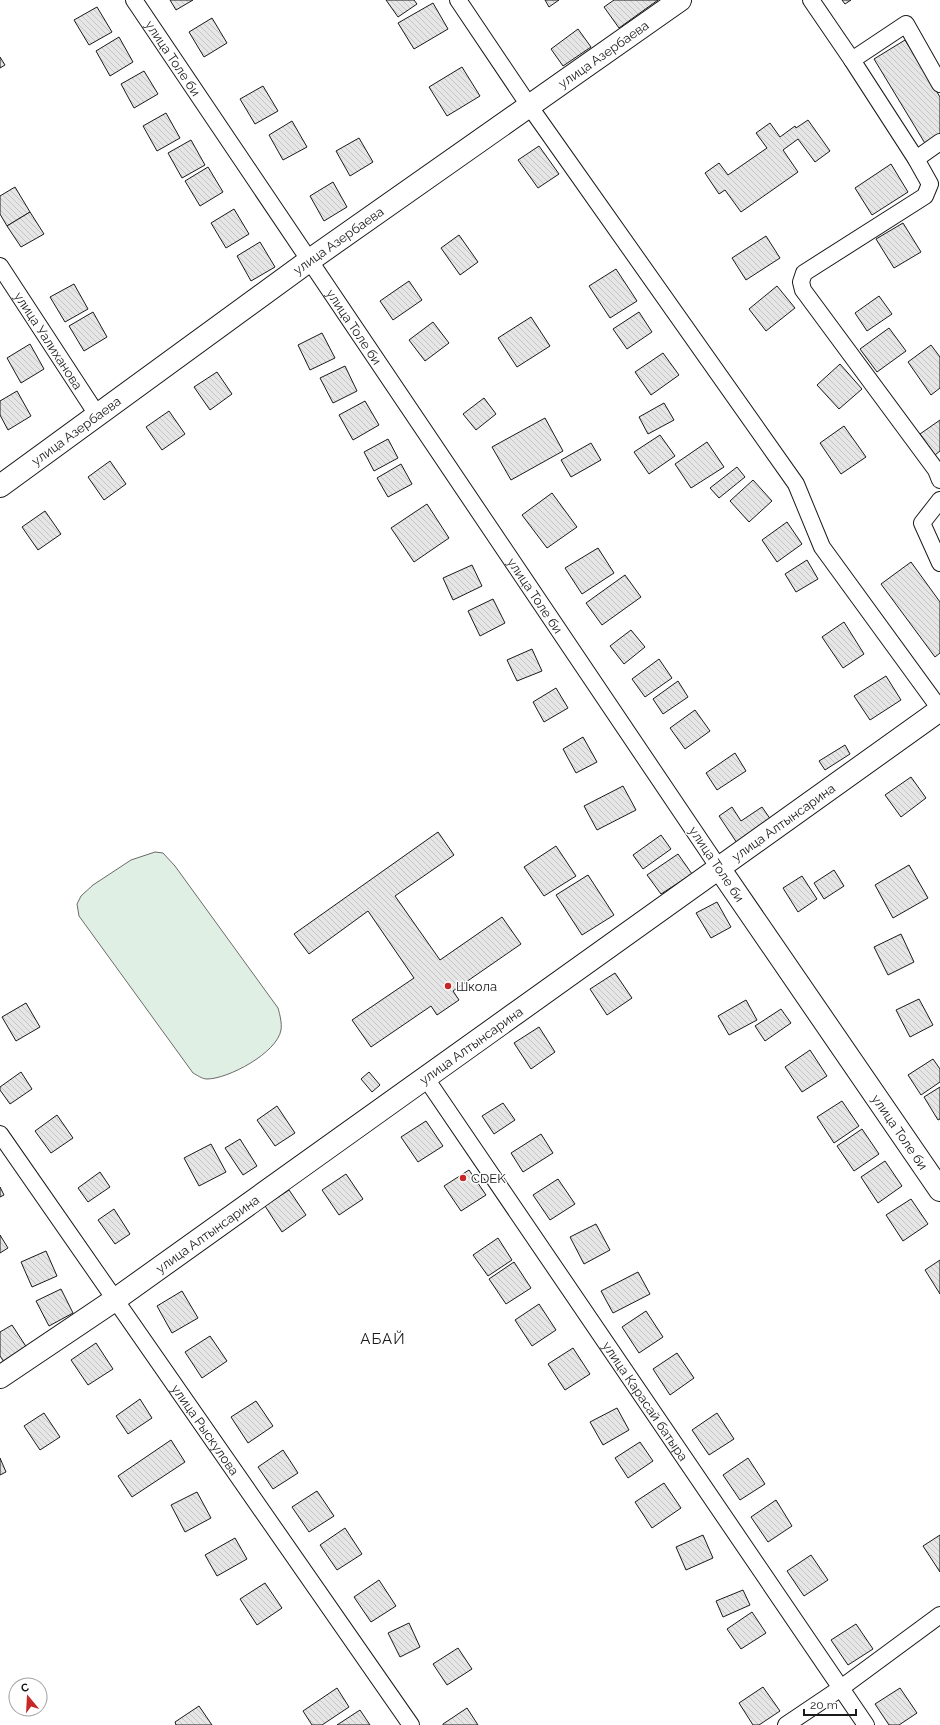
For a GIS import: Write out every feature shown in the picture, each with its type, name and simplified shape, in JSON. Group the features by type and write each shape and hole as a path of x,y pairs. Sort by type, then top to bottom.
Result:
{"street":[{"name":"улица Толе би","path":"134,0 719,868 940,1190"},
{"path":"458,0 530,106 796,484 822,547 940,710"},
{"name":"улица Азербаева","path":"0,486 310,260 680,0"},
{"path":"811,0 852,60 916,159 930,184 925,196 804,274 801,282 804,290 936,470 940,480"},
{"path":"852,60 906,24 940,84"},
{"path":"916,159 940,142"},
{"name":"улица Уалиханова","path":"0,266 98,416"},
{"path":"940,500 922,523 940,563"},
{"name":"улица Алтынсарина","path":"0,1377 116,1299 940,710"},
{"name":"улица Карасай батыра","path":"425,1077 866,1725"},
{"name":"улица Рыскулова","path":"0,1134 411,1725"},
{"path":"786,1725 840,1688 940,1615"}],"green space":[{"path":"155,852 163,853 175,866 279,1011 281,1030 278,1039 261,1056 239,1070 227,1075 205,1079 193,1073 79,916 77,904 81,896 93,885 131,860"}],"building":[{"path":"170,0 193,0 176,10"},
{"path":"386,0 414,0 417,4 398,17"},
{"path":"545,0 559,0 549,7"},
{"path":"614,0 658,0 619,28 604,7"},
{"path":"842,0 851,0 845,4"},
{"path":"433,3 448,29 414,49 398,23"},
{"path":"97,7 112,32 89,45 74,20"},
{"path":"212,18 227,43 204,57 189,32"},
{"path":"578,29 591,47 563,66 551,49"},
{"path":"119,37 133,62 110,76 96,51"},
{"path":"905,40 940,97 940,136 926,145 874,59"},
{"path":"0,57 5,65 0,68"},
{"path":"462,67 480,96 447,116 429,87"},
{"path":"144,71 158,94 134,108 121,84"},
{"path":"263,86 278,111 255,124 240,99"},
{"path":"166,113 180,138 157,151 143,126"},
{"path":"808,120 830,151 815,162 798,139 783,150 798,172 741,212 725,190 719,194 705,173 719,163 728,175 767,148 756,133 770,123 780,137 795,126 796,128"},
{"path":"292,121 307,147 283,160 269,135"},
{"path":"359,138 373,162 350,176 336,151"},
{"path":"191,140 205,165 182,178 168,153"},
{"path":"539,146 559,174 538,188 518,160"},
{"path":"891,164 908,192 872,215 855,188"},
{"path":"208,167 223,192 200,206 185,181"},
{"path":"333,182 347,207 324,221 310,196"},
{"path":"15,187 30,212 7,226 0,214 0,196"},
{"path":"234,209 249,234 226,248 211,223"},
{"path":"30,212 44,234 21,247 7,226"},
{"path":"903,223 921,252 894,268 876,239"},
{"path":"459,235 478,262 460,275 441,248"},
{"path":"766,236 780,258 746,280 732,258"},
{"path":"260,242 275,267 251,281 237,256"},
{"path":"616,269 637,301 610,318 589,286"},
{"path":"409,281 422,300 393,320 380,301"},
{"path":"74,284 88,309 65,322 50,297"},
{"path":"777,286 795,308 766,331 749,309"},
{"path":"879,296 892,314 867,331 855,313"},
{"path":"93,312 107,337 84,351 69,326"},
{"path":"639,312 652,332 627,349 613,329"},
{"path":"531,317 550,346 517,367 498,338"},
{"path":"433,322 449,343 425,361 409,340"},
{"path":"889,328 906,351 877,372 860,349"},
{"path":"322,333 335,358 310,370 298,345"},
{"path":"30,344 44,369 21,383 7,358"},
{"path":"931,345 940,357 940,388 931,395 908,362"},
{"path":"663,353 679,375 651,395 635,372"},
{"path":"840,364 862,389 839,409 817,385"},
{"path":"345,366 357,391 333,403 320,378"},
{"path":"217,372 232,394 210,410 194,387"},
{"path":"17,391 31,416 8,430 0,415 0,401"},
{"path":"484,398 496,414 476,430 463,414"},
{"path":"365,401 379,425 353,440 339,415"},
{"path":"664,403 674,420 648,434 639,417"},
{"path":"169,411 185,434 162,450 146,427"},
{"path":"545,418 563,451 511,480 492,447"},
{"path":"940,420 940,451 935,455 920,434"},
{"path":"844,426 866,457 841,474 820,443"},
{"path":"660,435 675,456 649,474 634,452"},
{"path":"388,439 398,458 374,471 364,452"},
{"path":"707,442 724,467 691,488 675,464"},
{"path":"591,443 601,460 571,477 561,460"},
{"path":"110,461 126,484 104,500 88,477"},
{"path":"401,464 412,484 388,497 377,478"},
{"path":"737,467 745,477 719,498 710,488"},
{"path":"753,480 772,501 749,522 730,501"},
{"path":"552,493 577,527 547,548 522,515"},
{"path":"427,504 449,538 414,562 391,528"},
{"path":"45,511 61,534 38,550 22,527"},
{"path":"787,522 802,544 777,562 762,540"},
{"path":"598,548 614,573 582,594 565,568"},
{"path":"807,560 818,579 796,592 785,574"},
{"path":"911,562 940,602 940,653 935,657 881,584"},
{"path":"472,565 482,586 453,600 443,578"},
{"path":"625,575 641,597 602,625 586,603"},
{"path":"493,599 505,623 480,636 468,611"},
{"path":"844,622 864,654 843,668 822,637"},
{"path":"631,630 645,647 624,664 610,646"},
{"path":"532,649 542,671 517,681 507,660"},
{"path":"659,659 672,678 645,697 632,679"},
{"path":"886,676 901,700 870,720 854,696"},
{"path":"678,681 688,697 663,714 653,699"},
{"path":"556,688 568,708 544,722 533,702"},
{"path":"695,710 710,731 685,749 670,728"},
{"path":"583,737 597,762 576,773 563,749"},
{"path":"845,745 850,754 825,770 819,761"},
{"path":"735,753 746,771 717,790 706,773"},
{"path":"911,777 926,798 901,817 885,795"},
{"path":"623,786 636,810 597,830 584,806"},
{"path":"732,807 741,821 762,807 771,820 737,843 719,816"},
{"path":"438,832 454,855 395,896 440,960 502,917 521,944 453,991 459,1000 437,1015 431,1006 371,1047 352,1020 414,978 368,911 309,954 294,934"},
{"path":"661,835 671,849 643,869 633,855"},
{"path":"556,846 576,876 544,896 524,867"},
{"path":"678,854 692,874 661,894 647,875"},
{"path":"909,865 928,898 893,918 875,885"},
{"path":"834,870 844,886 824,899 814,883"},
{"path":"588,875 614,915 582,935 556,895"},
{"path":"802,876 817,899 798,912 783,888"},
{"path":"717,902 731,927 711,938 696,913"},
{"path":"901,934 914,962 888,975 874,947"},
{"path":"615,973 632,998 607,1015 590,989"},
{"path":"919,999 933,1025 910,1037 896,1010"},
{"path":"746,1000 757,1020 729,1035 718,1016"},
{"path":"26,1003 40,1027 16,1041 2,1017"},
{"path":"781,1009 791,1023 765,1041 755,1026"},
{"path":"539,1027 555,1052 531,1069 514,1043"},
{"path":"810,1050 827,1076 802,1092 785,1067"},
{"path":"933,1059 940,1069 940,1082 921,1095 908,1075"},
{"path":"21,1072 32,1089 10,1104 0,1090 0,1087"},
{"path":"369,1072 380,1085 372,1092 361,1079"},
{"path":"940,1087 940,1119 938,1120 924,1097"},
{"path":"842,1101 859,1126 834,1143 817,1117"},
{"path":"503,1103 515,1120 494,1134 482,1116"},
{"path":"277,1106 295,1133 275,1146 257,1120"},
{"path":"57,1115 73,1138 51,1153 35,1131"},
{"path":"426,1121 443,1146 418,1162 401,1137"},
{"path":"862,1129 879,1154 854,1171 837,1146"},
{"path":"541,1134 553,1153 523,1172 511,1153"},
{"path":"240,1139 257,1166 243,1175 225,1148"},
{"path":"211,1144 226,1172 199,1186 184,1158"},
{"path":"885,1161 902,1186 878,1203 861,1177"},
{"path":"469,1170 486,1195 461,1211 444,1186"},
{"path":"100,1172 110,1187 88,1202 78,1188"},
{"path":"346,1174 363,1199 339,1215 322,1190"},
{"path":"558,1179 575,1204 550,1220 533,1195"},
{"path":"0,1187 4,1195 0,1197"},
{"path":"289,1190 306,1215 282,1232 265,1206"},
{"path":"911,1199 928,1224 903,1241 886,1215"},
{"path":"114,1209 130,1234 115,1244 98,1220"},
{"path":"596,1224 610,1250 584,1264 570,1237"},
{"path":"0,1235 8,1248 0,1253"},
{"path":"498,1238 512,1260 488,1276 473,1255"},
{"path":"46,1251 57,1276 32,1287 21,1262"},
{"path":"940,1260 940,1294 925,1270"},
{"path":"514,1262 531,1288 506,1304 489,1279"},
{"path":"638,1272 650,1294 613,1313 601,1291"},
{"path":"61,1289 73,1313 49,1326 36,1301"},
{"path":"182,1291 198,1318 172,1333 157,1306"},
{"path":"539,1304 556,1330 532,1346 515,1320"},
{"path":"646,1311 663,1337 639,1353 622,1327"},
{"path":"12,1325 29,1351 6,1365 0,1356 0,1332"},
{"path":"210,1336 227,1361 202,1378 185,1352"},
{"path":"96,1343 113,1369 88,1385 71,1360"},
{"path":"573,1348 590,1374 565,1390 548,1364"},
{"path":"677,1353 694,1378 670,1395 653,1369"},
{"path":"140,1399 152,1418 128,1434 116,1416"},
{"path":"256,1401 273,1426 248,1443 231,1417"},
{"path":"617,1408 629,1430 603,1445 590,1422"},
{"path":"44,1413 60,1437 40,1450 24,1426"},
{"path":"717,1413 734,1439 709,1455 692,1430"},
{"path":"171,1440 185,1462 132,1497 118,1476"},
{"path":"640,1442 653,1461 628,1478 615,1458"},
{"path":"283,1450 298,1473 273,1489 258,1467"},
{"path":"0,1458 6,1472 0,1475"},
{"path":"748,1458 765,1484 740,1500 723,1475"},
{"path":"664,1483 681,1508 652,1528 635,1502"},
{"path":"317,1491 334,1516 309,1532 292,1507"},
{"path":"197,1492 211,1518 185,1532 171,1505"},
{"path":"776,1500 792,1526 768,1542 751,1517"},
{"path":"345,1528 362,1554 337,1570 320,1545"},
{"path":"703,1535 713,1558 686,1570 676,1547"},
{"path":"940,1535 940,1572 923,1546"},
{"path":"235,1538 247,1559 217,1576 205,1555"},
{"path":"811,1555 828,1580 804,1596 787,1571"},
{"path":"379,1580 396,1606 371,1622 354,1597"},
{"path":"265,1583 282,1608 257,1625 240,1599"},
{"path":"743,1590 750,1605 723,1617 716,1601"},
{"path":"752,1612 766,1633 741,1649 727,1629"},
{"path":"409,1623 420,1647 400,1657 388,1633"},
{"path":"856,1624 873,1649 848,1665 831,1640"},
{"path":"458,1648 472,1669 447,1685 433,1664"},
{"path":"763,1687 780,1711 759,1725 753,1725 739,1703"},
{"path":"337,1688 349,1707 322,1725 312,1725 303,1711"},
{"path":"900,1688 917,1713 899,1725 889,1725 875,1704"},
{"path":"199,1706 212,1725 176,1725 175,1722"},
{"path":"467,1708 478,1725 443,1725 443,1724"},
{"path":"360,1710 370,1725 337,1725"}],"place":[{"name":"Школа","path":"448,986"},
{"name":"CDEK","path":"463,1178"}],"district":[{"name":"АБАЙ","path":"383,1339"}]}
